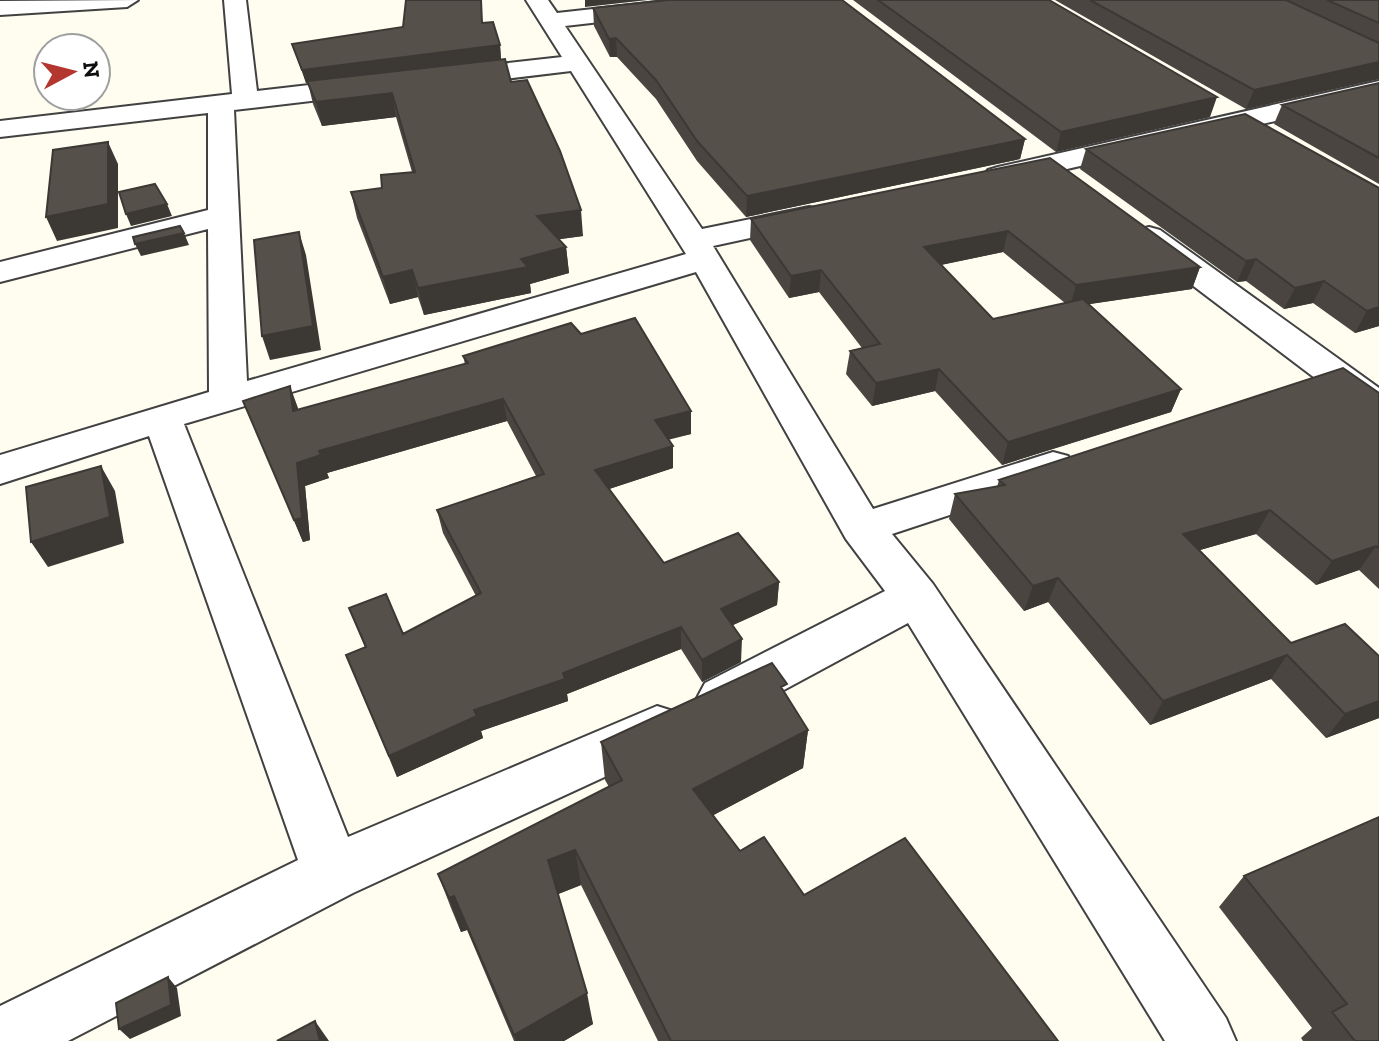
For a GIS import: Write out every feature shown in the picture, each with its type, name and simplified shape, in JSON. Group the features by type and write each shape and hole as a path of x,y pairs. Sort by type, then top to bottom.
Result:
{"street":[{"path":"0,8 31,3 127,0"},
{"path":"228,401 223,216 233,101 235,0"},
{"path":"732,0 543,10 700,250 862,528 916,597 1203,1041"},
{"path":"0,129 576,63"},
{"path":"975,181 1379,89"},
{"path":"1205,98 1271,136"},
{"path":"1025,145 1075,183"},
{"path":"0,470 162,418 228,401 700,250 841,209"},
{"path":"0,272 223,216"},
{"path":"1125,219 1379,407"},
{"path":"1293,388 1379,361"},
{"path":"162,418 332,873"},
{"path":"862,528 1087,455"},
{"path":"0,1041 332,873 710,705 916,597"}],"building":[{"path":"406,0 481,0 482,23 493,22 500,45 302,70 292,44 403,27"},
{"path":"668,0 842,0 1025,139 747,196 697,141 656,80 616,38 609,39 593,8"},
{"path":"878,0 1049,0 1217,97 1061,132"},
{"path":"1090,0 1286,0 1379,43 1379,62 1254,90"},
{"path":"1327,0 1379,0 1379,23"},
{"path":"505,59 511,82 527,80 560,151 581,210 537,216 566,247 521,259 528,267 418,288 412,270 383,277 351,192 382,188 381,175 415,172 392,93 316,102 307,81"},
{"path":"1379,83 1379,158 1282,105"},
{"path":"1245,114 1379,188 1379,307 1367,311 1324,281 1295,288 1256,259 1246,261 1086,149"},
{"path":"108,142 108,204 46,217 53,150"},
{"path":"1050,158 1200,267 1076,285 1008,231 924,247 993,319 1083,299 1181,389 1008,442 939,369 876,383 850,351 880,344 821,270 791,276 751,219"},
{"path":"155,184 167,204 126,214 119,192"},
{"path":"180,226 184,233 135,244 133,237"},
{"path":"299,232 313,326 262,336 254,240"},
{"path":"635,318 691,411 655,420 673,446 595,470 664,563 738,533 779,582 721,609 742,639 702,660 681,627 563,673 565,679 474,710 477,716 389,756 346,655 366,647 349,608 386,594 403,634 481,593 437,510 544,474 503,399 319,451 321,455 297,463 302,518 294,520 243,401 290,386 293,411 468,363 463,356 571,323 581,334"},
{"path":"1343,368 1379,393 1379,548 1376,546 1332,561 1270,510 1183,534 1291,643 1345,624 1379,656 1379,701 1345,714 1287,655 1163,701 1058,578 1033,586 955,494 1005,485 999,480"},
{"path":"101,466 110,517 31,542 26,487"},
{"path":"772,663 787,684 781,687 808,730 693,789 740,851 764,837 804,895 905,838 1058,1041 671,1041 575,850 548,860 587,993 514,1035 454,896 449,898 438,874 622,780 601,742"},
{"path":"1379,817 1379,1041 1355,1041 1332,1012 1347,1004 1244,876"},
{"path":"168,977 171,1005 119,1029 116,1003"},
{"path":"315,1021 320,1041 277,1041"}]}
